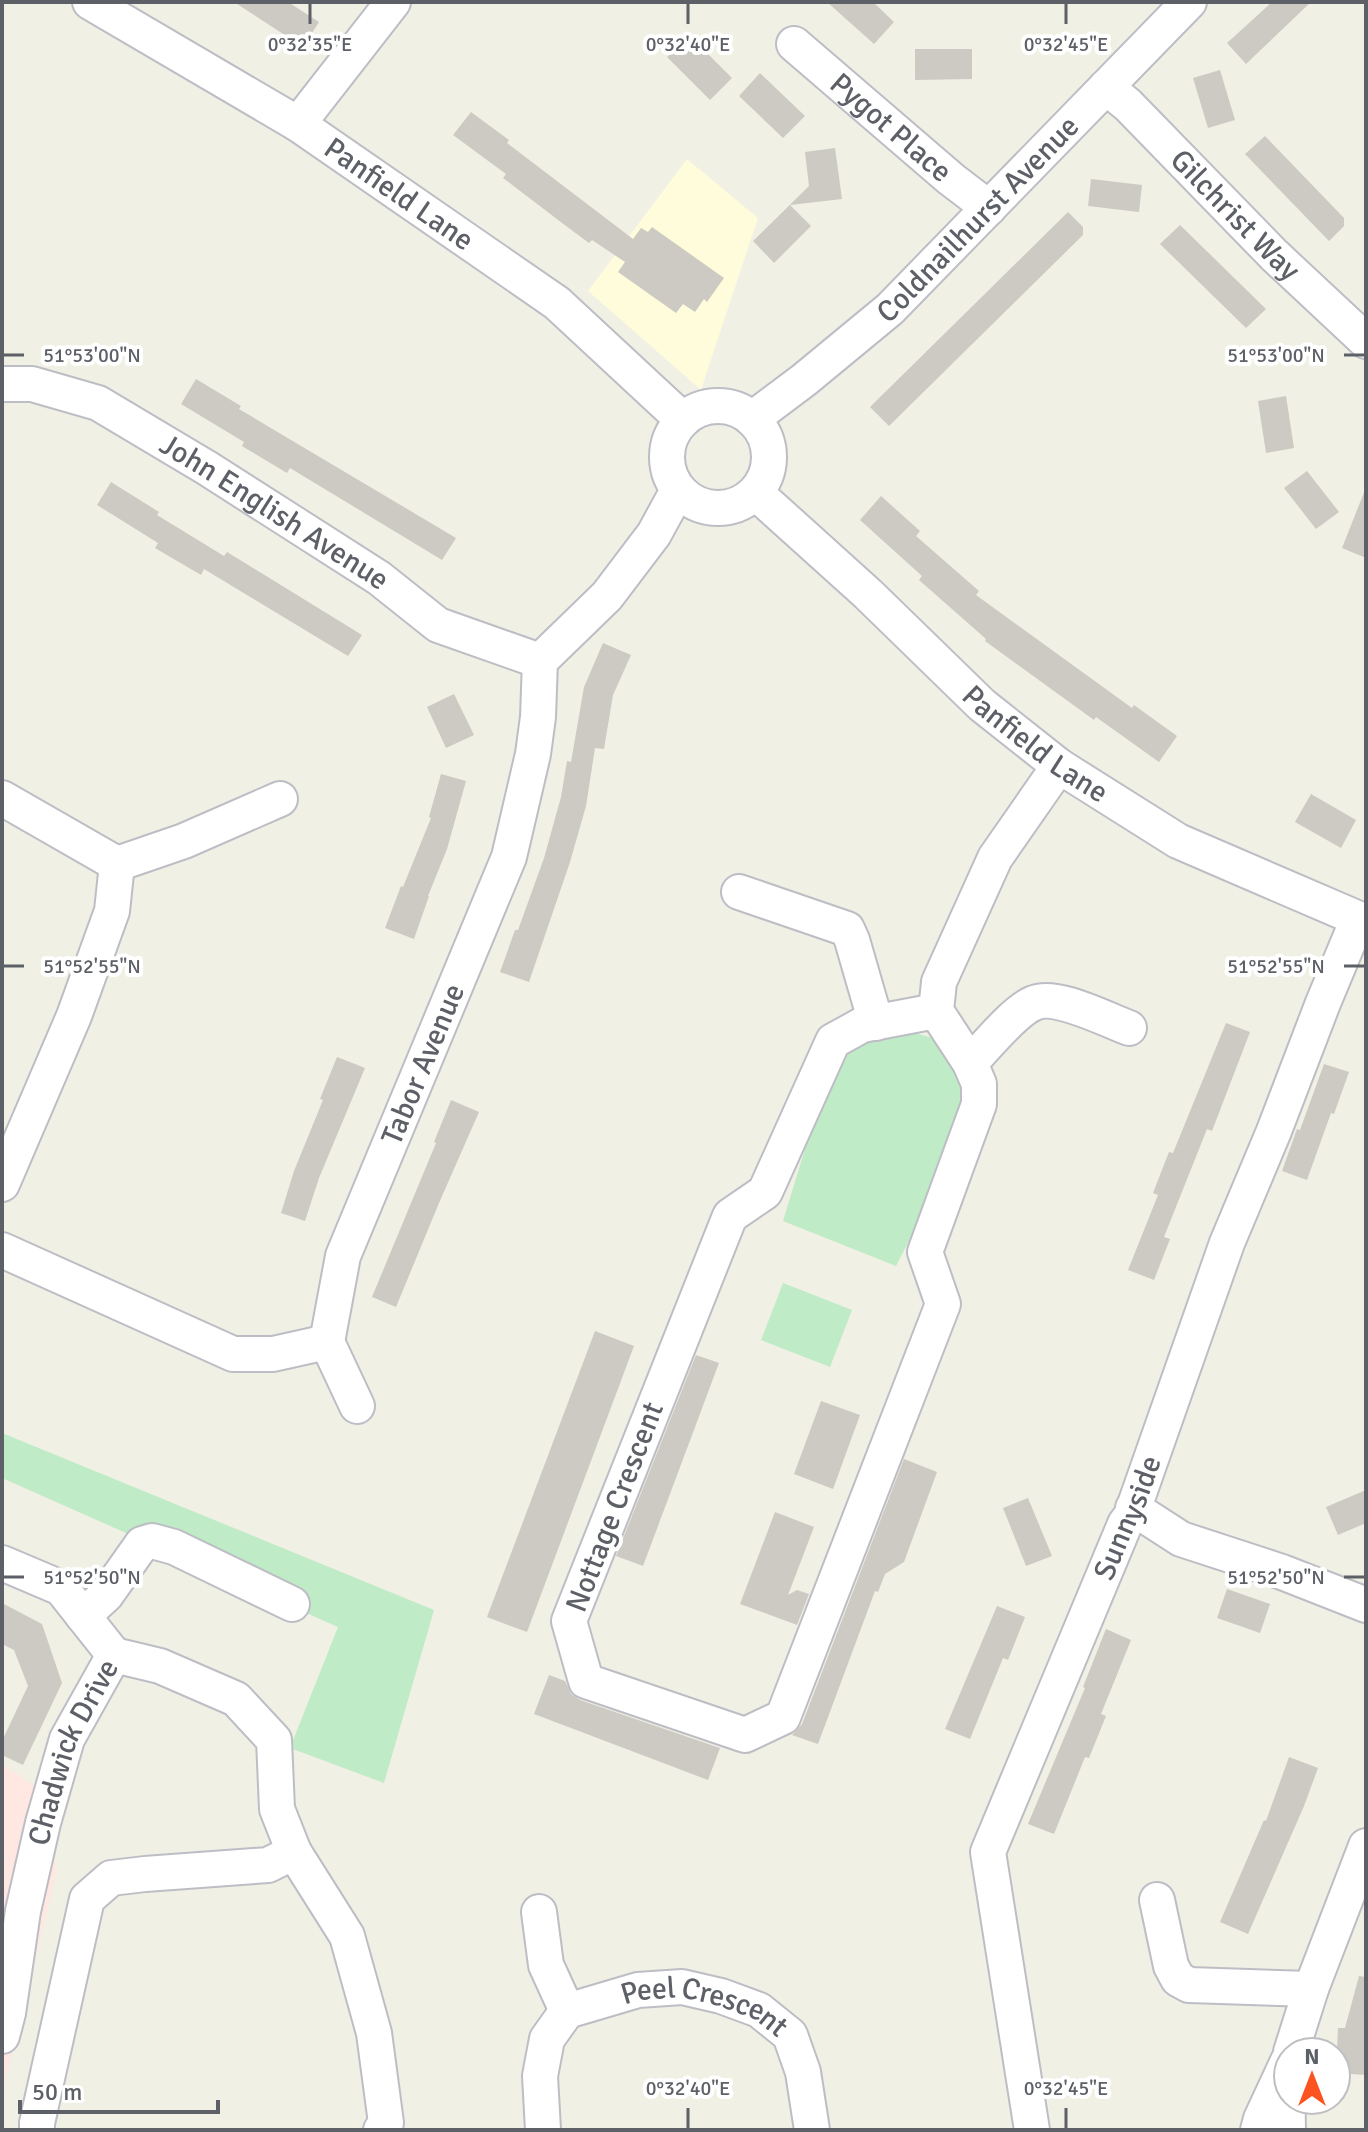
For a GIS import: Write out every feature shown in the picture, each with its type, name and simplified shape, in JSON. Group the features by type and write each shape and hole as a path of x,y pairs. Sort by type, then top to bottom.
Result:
{"street":[{"name":"Panfield Lane","path":"90,2 298,124 557,303 683,420"},
{"path":"298,124 393,2"},
{"name":"Coldnailhurst Avenue","path":"752,419 890,309 1189,2"},
{"name":"Pygot Place","path":"794,44 989,208"},
{"name":"Gilchrist Way","path":"1106,87 1128,105 1274,255 1366,341"},
{"name":"John English Avenue","path":"2,384 32,384 98,403 207,468 379,578 438,625 540,661"},
{"path":"718,406 736,409 752,419 763,432 770,456 767,473 756,493 730,508 710,508 693,502 678,490 670,474 667,453 671,436 683,420 701,409 718,406"},
{"path":"540,661 607,596 654,534 678,490"},
{"name":"Panfield Lane","path":"756,493 868,594 982,705 1059,766 1178,841 1362,921"},
{"name":"Tabor Avenue","path":"327,1342 343,1256 509,857 533,754 540,661"},
{"path":"936,1011 939,982 995,858 1059,766"},
{"path":"2,798 117,864 184,841 280,799"},
{"path":"2,1184 74,1016 112,911 117,864"},
{"path":"739,892 847,929 876,1023"},
{"name":"Sunnyside","path":"1032,2130 988,1852 1133,1508 1227,1243 1323,1003 1362,921"},
{"path":"970,1063 1011,1020 1033,1003 1050,1000 1129,1028"},
{"name":"Nottage Crescent","path":"936,1011 970,1063 979,1084 979,1104 925,1252 943,1304 783,1717 745,1735 586,1681 569,1621 730,1216 765,1192 833,1041 862,1025 876,1023 936,1011"},
{"path":"2,1250 233,1354 273,1354 327,1342 357,1406"},
{"path":"1133,1508 1181,1539 1282,1572 1366,1605"},
{"path":"83,1616 106,1595 142,1544 152,1541 174,1547 292,1604"},
{"path":"2,1563 61,1588 114,1655"},
{"name":"Chadwick Drive","path":"2,2036 23,1911 43,1823 67,1739 114,1655 160,1666 236,1699 274,1740 277,1809 294,1852"},
{"path":"1296,2036 1366,1846"},
{"path":"37,2130 87,1899 111,1878 268,1865 294,1852 347,1936 374,2033 386,2123 381,2130"},
{"path":"1157,1900 1171,1966 1178,1979 1189,1985 1311,1989"},
{"name":"Peel Crescent","path":"539,1912 546,1965 567,2011"},
{"name":"Peel Crescent","path":"543,2130 540,2076 547,2039 567,2011 638,1990 682,1987 721,1996 759,2010 790,2035 803,2072 812,2130"},
{"path":"1258,2130 1272,2095"}],"shaded area":[{"path":"687,159 758,218 701,390 588,291"},
{"path":"2,1764 41,1790 57,1870 2,2094"}],"green space":[{"path":"904,1030 936,1039 979,1104 896,1266 783,1221 835,1051"},
{"path":"783,1283 852,1310 830,1367 761,1340"},
{"path":"2,1433 434,1610 384,1783 290,1748 338,1627 2,1478"}],"building":[{"path":"234,2 288,2 319,22 303,47"},
{"path":"827,2 873,2 894,22 874,44"},
{"path":"1272,2 1311,2 1246,64 1227,43"},
{"path":"689,35 732,78 710,100 667,57"},
{"path":"915,49 972,49 972,79 915,80"},
{"path":"1220,70 1235,120 1208,128 1193,78"},
{"path":"760,73 805,116 783,138 739,96"},
{"path":"471,112 633,239 641,228 648,232 652,227 724,278 707,302 704,299 695,312 683,304 676,313 618,272 625,262 570,229 503,178 506,174 453,135"},
{"path":"1265,136 1344,218 1344,226 1329,241 1245,154"},
{"path":"835,148 842,199 790,205 811,226 774,263 753,241 809,186 805,152"},
{"path":"1091,179 1142,185 1139,212 1088,206"},
{"path":"1068,212 1083,227 1083,235 889,426 870,407"},
{"path":"1180,225 1266,309 1246,328 1160,244"},
{"path":"196,379 241,406 239,409 456,538 442,560 290,468 287,473 242,446 244,442 181,404"},
{"path":"1286,396 1294,448 1266,453 1258,401"},
{"path":"1307,471 1339,512 1316,529 1284,488"},
{"path":"111,482 159,512 157,515 224,556 227,552 362,635 348,656 204,569 201,575 155,548 158,543 97,505"},
{"path":"1366,490 1366,558 1342,548"},
{"path":"881,496 920,531 916,536 979,591 976,595 1132,708 1134,705 1177,736 1159,762 1096,717 1094,720 985,641 919,580 922,576 860,520"},
{"path":"603,643 631,655 613,695 604,749 595,748 586,806 529,982 500,972 544,858 561,797 567,761 571,762 584,687"},
{"path":"454,694 474,735 446,748 427,707"},
{"path":"441,774 466,781 447,849 414,939 385,928 431,818"},
{"path":"1311,794 1356,820 1341,848 1295,822"},
{"path":"1226,1023 1250,1032 1212,1131 1207,1129 1164,1237 1170,1239 1154,1280 1128,1270 1158,1195 1153,1193 1169,1152 1173,1153"},
{"path":"337,1057 365,1068 319,1178 305,1221 281,1213"},
{"path":"1324,1064 1349,1072 1307,1180 1282,1171"},
{"path":"451,1100 479,1112 396,1307 372,1297"},
{"path":"595,1331 634,1346 527,1632 487,1617"},
{"path":"696,1355 719,1363 643,1566 616,1556"},
{"path":"821,1401 860,1415 833,1489 794,1474"},
{"path":"904,1459 937,1472 904,1562 885,1574 878,1592 875,1591 818,1744 792,1735 802,1724"},
{"path":"1366,1490 1366,1523 1338,1535 1326,1507"},
{"path":"1028,1498 1052,1556 1026,1566 1003,1508"},
{"path":"775,1512 814,1527 788,1595 797,1590 809,1594 797,1625 740,1604"},
{"path":"1227,1589 1270,1604 1260,1633 1217,1618"},
{"path":"2,1603 42,1624 62,1683 23,1765 2,1755 2,1741 28,1686 14,1650 2,1644"},
{"path":"997,1606 1025,1617 1008,1660 1003,1658 970,1739 945,1729"},
{"path":"1106,1629 1131,1640 1101,1714 1106,1716 1089,1758 1085,1757 1054,1834 1028,1824 1085,1688"},
{"path":"549,1675 565,1681 571,1694 580,1700 720,1748 708,1780 534,1714"},
{"path":"1289,1757 1318,1768 1248,1934 1220,1922 1266,1821"},
{"path":"1359,1976 1366,1977 1366,2075 1352,2074 1352,2036 1338,2036 1338,2028 1345,2028"}]}
